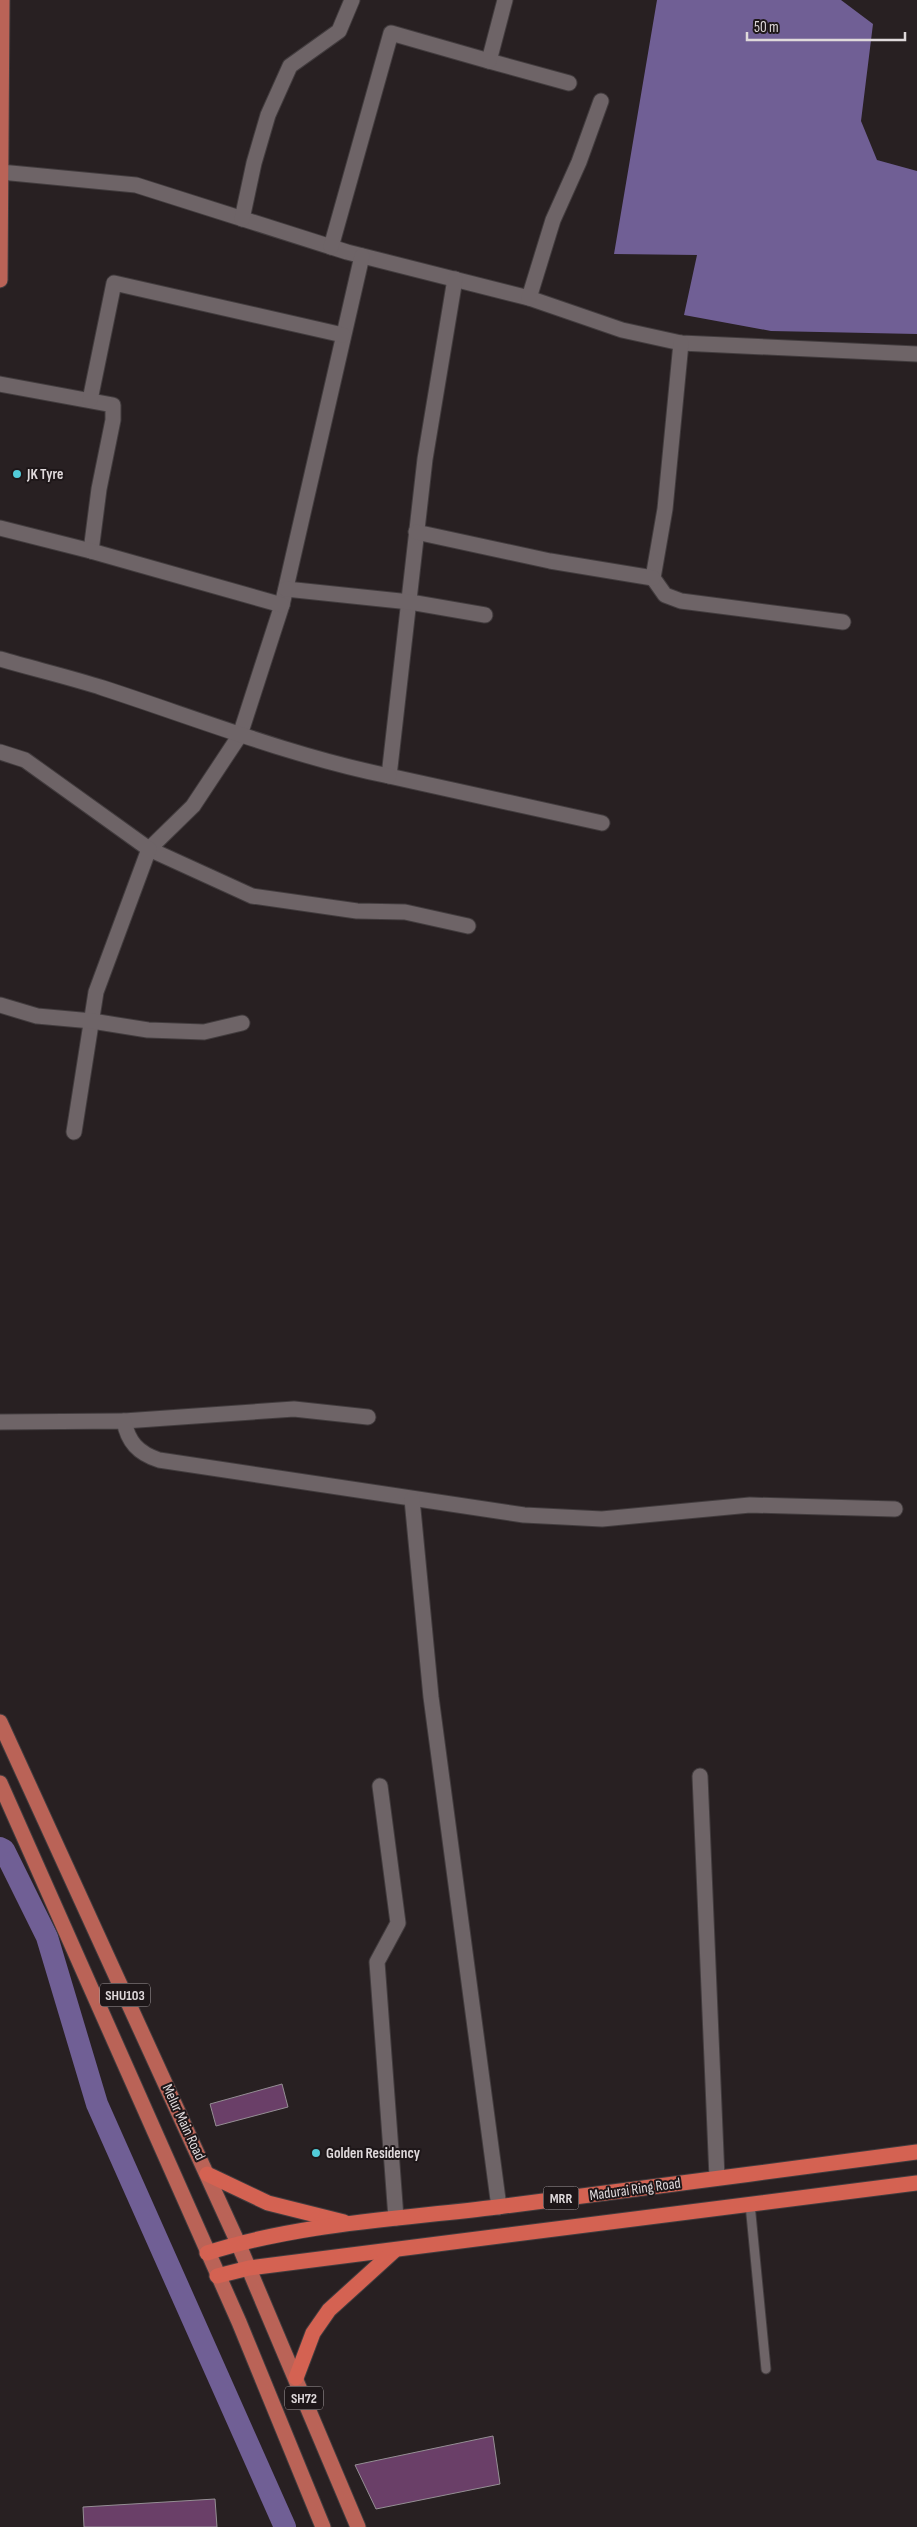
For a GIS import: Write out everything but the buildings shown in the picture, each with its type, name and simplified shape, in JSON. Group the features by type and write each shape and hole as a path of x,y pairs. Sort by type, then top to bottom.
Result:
{"highway":[{"name":"Madurai Ring Road","path":"207,2253 238,2243 349,2224 499,2207 917,2152"},
{"path":"207,2174 268,2203 349,2224"},
{"name":"Madurai Ring Road","path":"217,2276 249,2268 394,2251 917,2182"},
{"path":"296,2378 313,2334 329,2310 394,2251"}],"main road":[{"path":"0,280 2,0"},
{"name":"Melur Main Road","path":"0,1722 238,2243 358,2527"},
{"name":"SHU103","path":"0,1783 217,2276"},
{"name":"SH72","path":"217,2276 239,2322 323,2527"}],"street":[{"path":"242,219 254,163 268,115 290,66 339,31 352,0"},
{"path":"489,61 504,0"},
{"path":"331,247 391,33 569,83"},
{"path":"529,298 553,220 579,162 601,101"},
{"path":"1,172 136,185 331,247 529,298 622,330 681,344 917,354"},
{"path":"74,1132 96,992 150,849 193,806 240,735 282,605 362,256"},
{"path":"389,776 425,458 455,280"},
{"path":"90,400 114,283 343,335"},
{"path":"652,578 665,509 681,344"},
{"path":"0,384 113,405 113,420 99,489 91,551"},
{"path":"0,528 91,551 282,605"},
{"path":"416,532 550,561 652,578 665,595 681,601 843,622"},
{"path":"286,588 410,602 485,615"},
{"path":"0,659 101,687 240,735 340,766 602,823"},
{"path":"0,752 26,760 150,849 252,896 357,911 404,912 468,926"},
{"path":"0,1005 36,1016 92,1021 148,1030 204,1032 242,1023"},
{"path":"0,1422 124,1421 294,1409 368,1417"},
{"path":"124,1421 127,1438 148,1457 159,1460 524,1515 602,1519 750,1505 895,1509"},
{"path":"412,1499 431,1697 499,2207"},
{"path":"700,1776 716,2178"},
{"path":"380,1786 398,1923 377,1962 396,2218"}],"lane":[{"path":"750,2204 766,2369"}],"shaded area":[{"path":"657,0 841,0 873,24 861,121 877,160 917,171 917,334 771,331 684,315 697,255 614,254"}],"waterway":[{"path":"0,1848 4,1850 47,1937 97,2104 285,2527"}],"place":[{"name":"JK Tyre","path":"17,474"},
{"name":"Golden Residency","path":"316,2153"}]}
